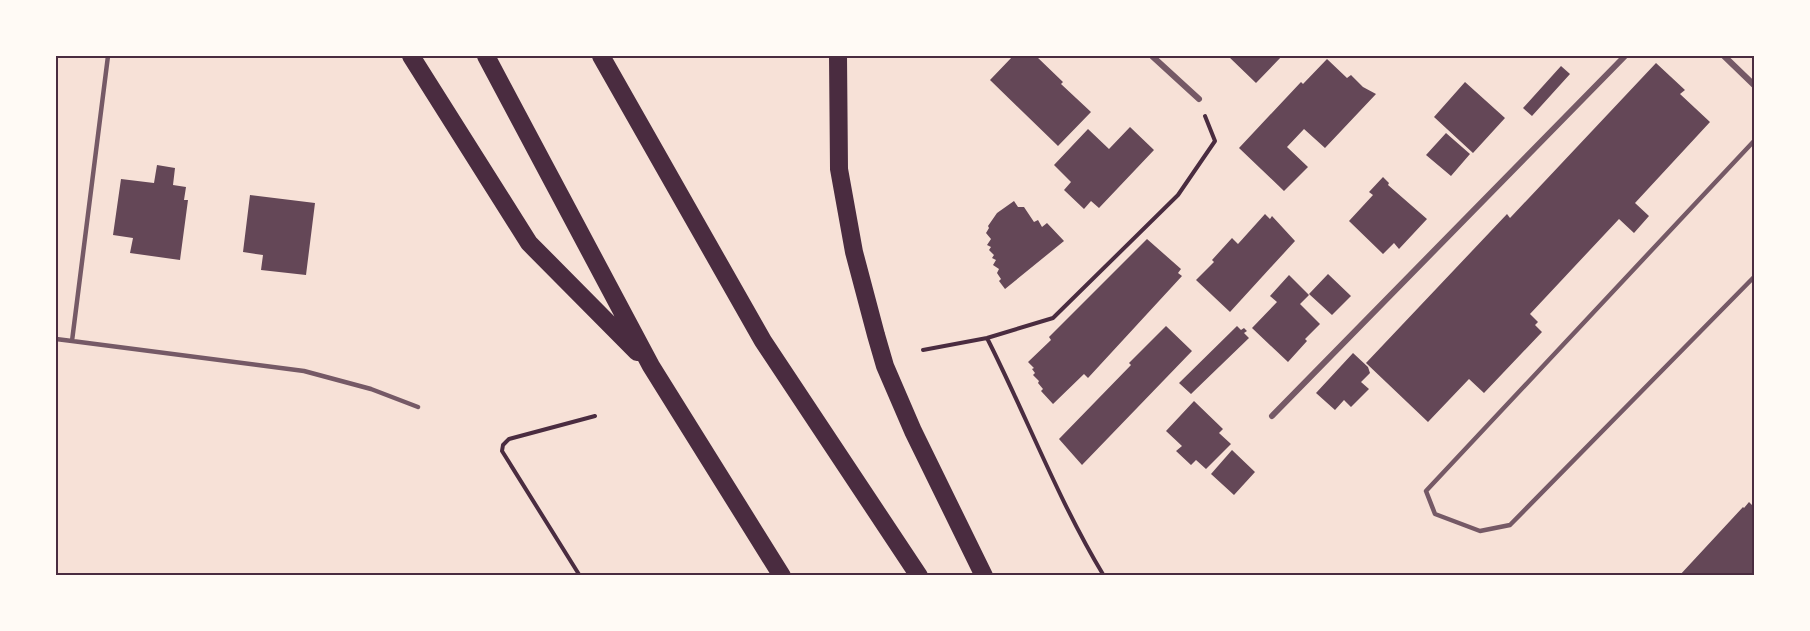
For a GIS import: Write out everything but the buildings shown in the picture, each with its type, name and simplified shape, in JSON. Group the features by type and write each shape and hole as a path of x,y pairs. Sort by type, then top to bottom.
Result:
{"highway":[{"path":"411,56 529,243 651,366"},
{"path":"486,56 651,366 782,576"},
{"path":"601,56 750,320 919,576"},
{"path":"838,56 839,169 854,252 876,335 885,366 913,431 984,576"}],"street":[{"path":"1152,56 1199,99"},
{"path":"1272,416 1625,56"},
{"path":"1724,56 1755,85"}],"lane":[{"path":"72,341 108,56"},
{"path":"1755,141 1426,491 1435,514 1480,531 1510,525 1755,277"},
{"path":"56,339 304,371 371,389 418,407"}],"path":[{"path":"923,350 987,338 1053,318 1178,195 1215,141 1199,99"},
{"path":"987,338 1018,398 1064,504 1104,576"},
{"path":"580,576 502,451 503,445 509,439 595,416"}]}
